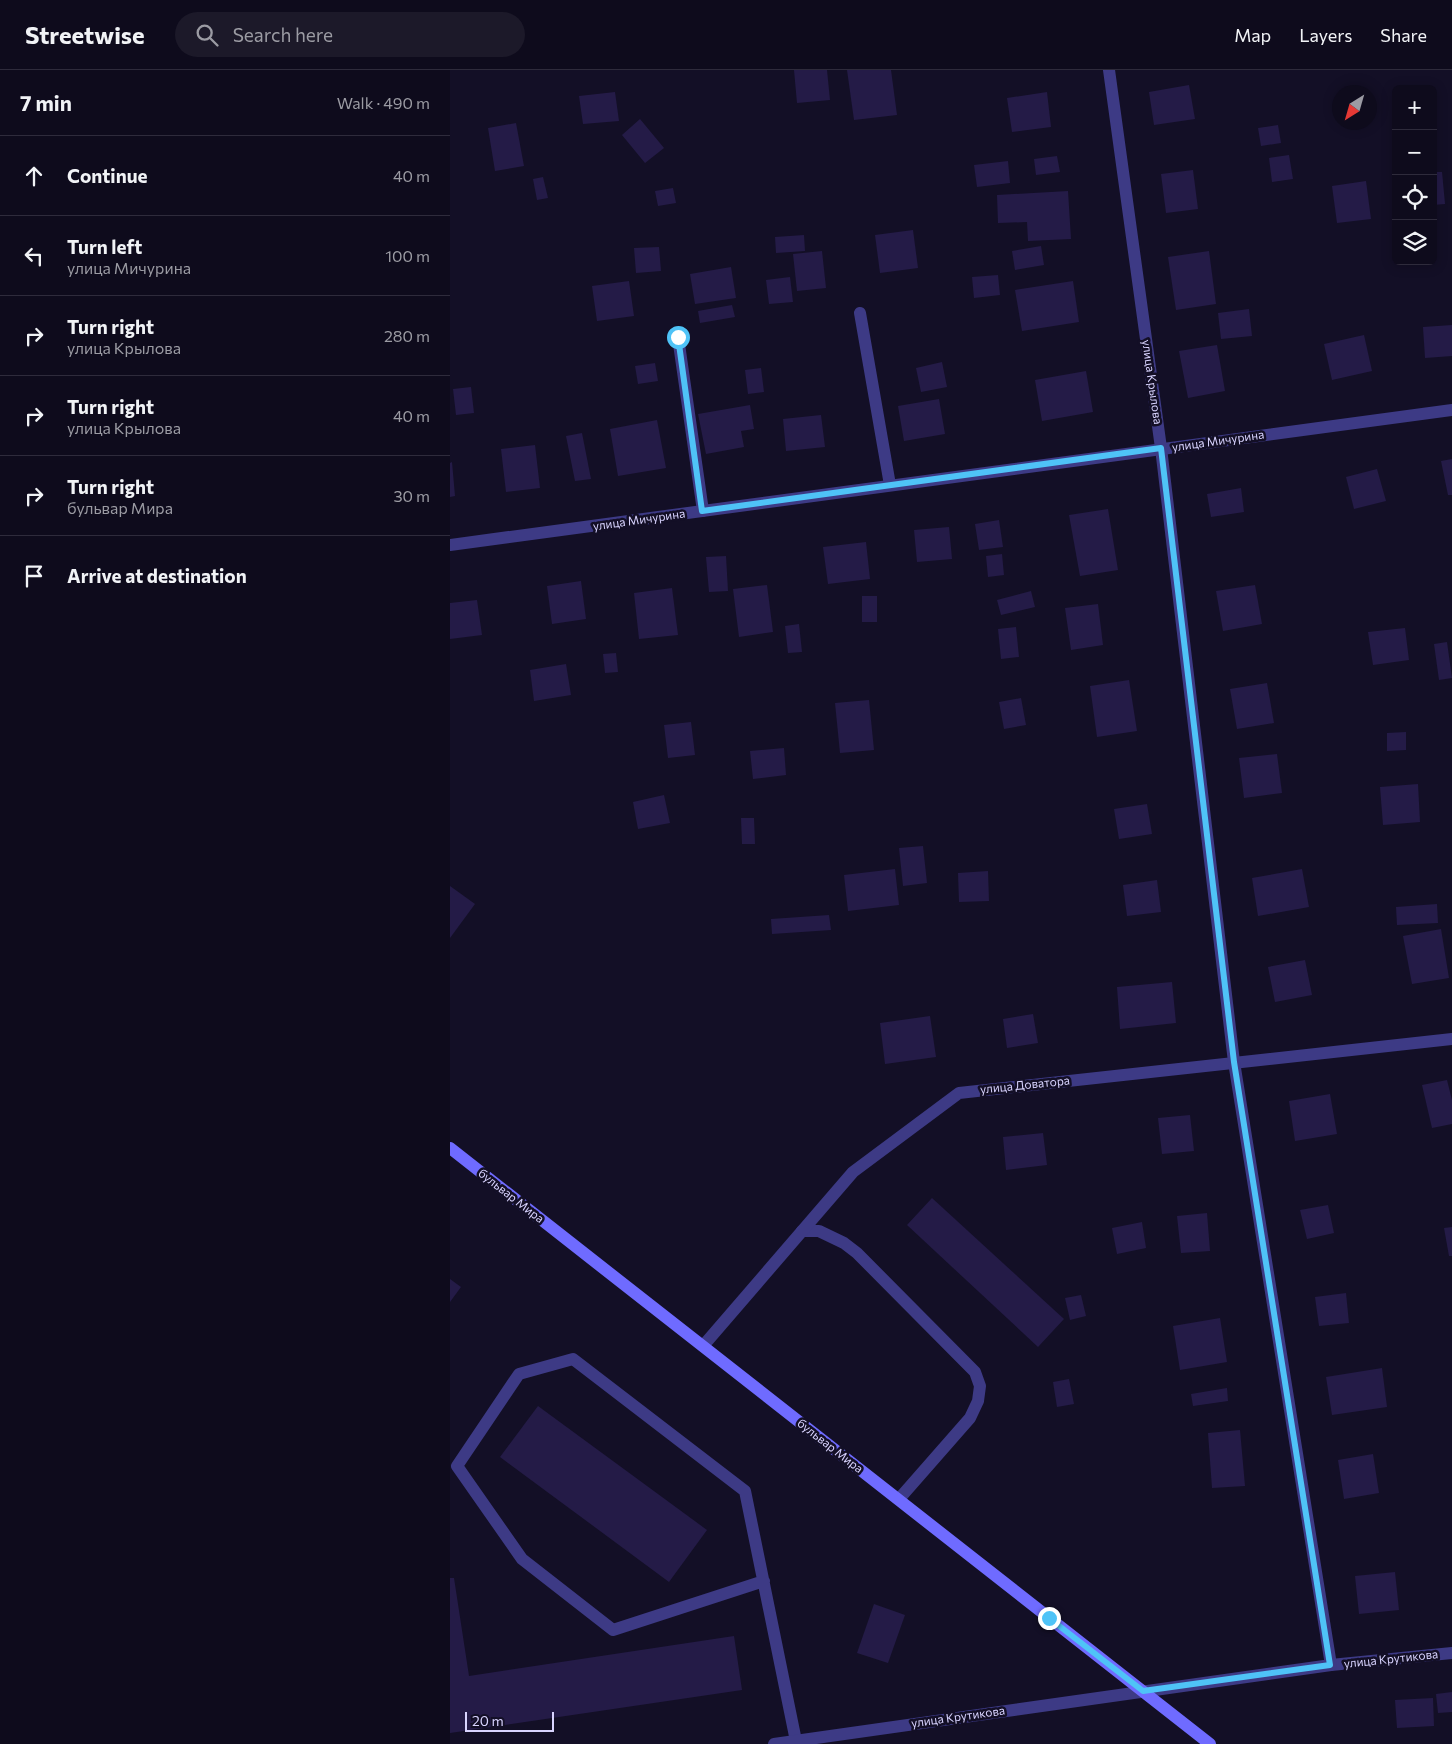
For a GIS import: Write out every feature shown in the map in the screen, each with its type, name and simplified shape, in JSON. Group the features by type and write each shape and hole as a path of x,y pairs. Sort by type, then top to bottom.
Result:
{"main road":[{"name":"бульвар Мира","path":"450,1148 1210,1744"}],"street":[{"name":"улица Крылова","path":"1109,70 1161,448 1234,1062 1330,1665"},
{"path":"860,314 890,485"},
{"path":"678,337 702,511"},
{"name":"улица Мичурина","path":"450,545 1452,410"},
{"name":"улица Доватора","path":"702,1346 853,1172 959,1093 1452,1039"},
{"path":"802,1231 819,1231 844,1243 857,1253 975,1372 980,1386 978,1401 970,1418 899,1499"},
{"path":"764,1581 613,1630 522,1559 457,1466 519,1374 573,1359 745,1491 764,1581 796,1741"},
{"name":"улица Крутикова","path":"1330,1665 1452,1653"},
{"path":"1143,1691 1330,1665"},
{"name":"улица Крутикова","path":"774,1744 1143,1691"}],"building":[{"path":"794,70 827,70 830,100 797,103"},
{"path":"847,70 891,70 897,115 854,120"},
{"path":"1189,85 1195,119 1154,125 1149,92"},
{"path":"615,92 619,121 583,124 579,96"},
{"path":"1047,92 1051,127 1012,132 1007,98"},
{"path":"640,119 664,148 645,163 622,135"},
{"path":"516,123 524,166 495,171 488,128"},
{"path":"1278,125 1281,143 1261,146 1258,128"},
{"path":"1289,155 1293,179 1272,182 1269,158"},
{"path":"1057,156 1060,172 1036,175 1034,159"},
{"path":"1008,161 1010,183 977,187 974,165"},
{"path":"1193,170 1198,209 1166,213 1161,174"},
{"path":"1437,172 1442,172 1445,204 1437,205"},
{"path":"543,177 548,198 537,200 533,179"},
{"path":"1366,181 1371,219 1337,223 1332,186"},
{"path":"673,188 676,203 658,206 655,191"},
{"path":"1068,191 1071,239 1028,241 1027,222 998,223 997,195"},
{"path":"913,230 918,268 880,273 875,235"},
{"path":"804,235 805,251 776,253 775,237"},
{"path":"1041,246 1044,265 1015,270 1012,251"},
{"path":"659,247 661,271 636,273 634,248"},
{"path":"822,251 826,288 797,291 793,254"},
{"path":"1209,251 1216,304 1176,310 1168,257"},
{"path":"731,267 736,298 695,304 690,274"},
{"path":"998,275 1000,295 974,298 972,277"},
{"path":"790,277 793,302 769,304 766,280"},
{"path":"629,281 634,316 597,321 592,286"},
{"path":"1073,281 1079,322 1022,331 1015,290"},
{"path":"732,305 735,317 700,323 698,311"},
{"path":"1249,309 1252,336 1221,339 1218,313"},
{"path":"1452,325 1452,356 1425,358 1423,327"},
{"path":"1364,335 1372,371 1332,380 1324,344"},
{"path":"1217,345 1225,391 1188,398 1179,351"},
{"path":"942,362 947,387 921,392 916,368"},
{"path":"655,363 658,381 638,384 635,366"},
{"path":"761,368 764,392 748,394 745,370"},
{"path":"1086,371 1093,412 1042,421 1035,380"},
{"path":"471,387 474,413 456,415 453,389"},
{"path":"939,399 945,434 904,441 898,406"},
{"path":"750,405 754,429 741,431 744,447 706,454 698,414"},
{"path":"821,415 825,447 786,451 783,419"},
{"path":"657,420 666,468 618,476 610,429"},
{"path":"582,433 591,479 575,481 566,436"},
{"path":"535,445 540,488 506,492 501,449"},
{"path":"1452,459 1452,495 1448,495 1441,461"},
{"path":"452,462 455,496 450,497 450,463"},
{"path":"1377,469 1386,501 1354,509 1346,477"},
{"path":"1241,488 1244,512 1211,517 1207,494"},
{"path":"1108,509 1118,570 1080,576 1069,515"},
{"path":"999,520 1003,547 979,550 975,524"},
{"path":"949,527 952,559 917,562 914,530"},
{"path":"866,542 870,579 828,584 823,547"},
{"path":"1002,554 1004,575 988,577 986,556"},
{"path":"726,556 728,591 709,592 706,557"},
{"path":"581,581 586,619 552,624 547,586"},
{"path":"767,585 773,632 739,637 733,589"},
{"path":"1255,585 1262,624 1223,631 1216,591"},
{"path":"672,588 678,635 639,639 634,593"},
{"path":"1031,591 1035,607 1001,615 997,600"},
{"path":"862,596 877,596 877,622 862,622"},
{"path":"477,600 482,635 450,639 450,603"},
{"path":"1098,604 1103,645 1071,650 1065,608"},
{"path":"799,624 802,652 788,653 785,626"},
{"path":"1016,627 1019,657 1001,659 998,629"},
{"path":"1405,628 1409,660 1373,665 1368,632"},
{"path":"1447,642 1452,678 1439,680 1434,644"},
{"path":"616,653 618,672 605,673 603,654"},
{"path":"566,664 571,695 534,701 530,670"},
{"path":"1129,680 1137,731 1097,737 1090,686"},
{"path":"1267,683 1274,723 1237,729 1230,689"},
{"path":"1021,698 1026,725 1004,729 999,702"},
{"path":"869,700 874,750 840,753 835,703"},
{"path":"691,722 695,755 668,758 664,725"},
{"path":"1406,732 1406,750 1387,751 1387,733"},
{"path":"784,748 786,775 753,779 750,751"},
{"path":"1277,754 1282,793 1244,798 1239,758"},
{"path":"1418,784 1420,822 1383,825 1380,787"},
{"path":"664,795 670,823 638,829 633,802"},
{"path":"1147,804 1152,834 1119,839 1114,809"},
{"path":"741,818 754,818 755,844 742,844"},
{"path":"923,846 927,883 903,886 899,848"},
{"path":"895,869 899,905 848,911 844,875"},
{"path":"1302,869 1309,907 1258,916 1252,878"},
{"path":"988,871 989,901 959,902 958,873"},
{"path":"1157,880 1161,912 1127,916 1123,885"},
{"path":"450,886 475,904 450,938"},
{"path":"1437,904 1438,923 1397,925 1396,907"},
{"path":"829,915 831,930 772,934 771,919"},
{"path":"1441,929 1449,978 1412,984 1403,936"},
{"path":"1305,960 1312,995 1275,1002 1268,967"},
{"path":"1172,982 1176,1023 1120,1029 1117,987"},
{"path":"1033,1014 1038,1043 1007,1048 1003,1019"},
{"path":"930,1016 936,1057 885,1064 880,1023"},
{"path":"1447,1080 1452,1100 1452,1124 1432,1128 1422,1085"},
{"path":"1330,1094 1337,1134 1295,1141 1289,1101"},
{"path":"1190,1115 1194,1151 1162,1154 1158,1118"},
{"path":"1043,1133 1047,1165 1006,1170 1003,1137"},
{"path":"932,1198 1064,1319 1038,1347 907,1225"},
{"path":"1328,1205 1334,1233 1307,1239 1300,1210"},
{"path":"1207,1213 1210,1251 1181,1253 1177,1216"},
{"path":"1142,1222 1146,1248 1117,1254 1112,1228"},
{"path":"1452,1227 1452,1256 1449,1256 1444,1228"},
{"path":"450,1279 461,1287 450,1302"},
{"path":"1346,1293 1349,1323 1319,1326 1315,1297"},
{"path":"1081,1295 1086,1316 1070,1320 1065,1298"},
{"path":"1220,1318 1227,1362 1180,1370 1173,1326"},
{"path":"1382,1368 1387,1407 1332,1415 1326,1377"},
{"path":"1069,1379 1074,1404 1057,1407 1053,1382"},
{"path":"1227,1388 1228,1401 1193,1406 1191,1394"},
{"path":"538,1406 707,1530 669,1582 500,1457"},
{"path":"1240,1430 1245,1486 1212,1488 1208,1433"},
{"path":"1373,1454 1379,1493 1344,1499 1338,1460"},
{"path":"1395,1572 1399,1610 1359,1614 1355,1576"},
{"path":"450,1578 454,1578 469,1676 734,1636 742,1690 450,1733"},
{"path":"874,1604 905,1615 888,1663 857,1653"},
{"path":"1452,1692 1452,1712 1438,1713 1436,1694"},
{"path":"1433,1698 1434,1726 1397,1728 1395,1700"}],"route":[{"path":"678,337 702,511 1161,448 1234,1062 1330,1665 1143,1691 1049,1618"}]}
